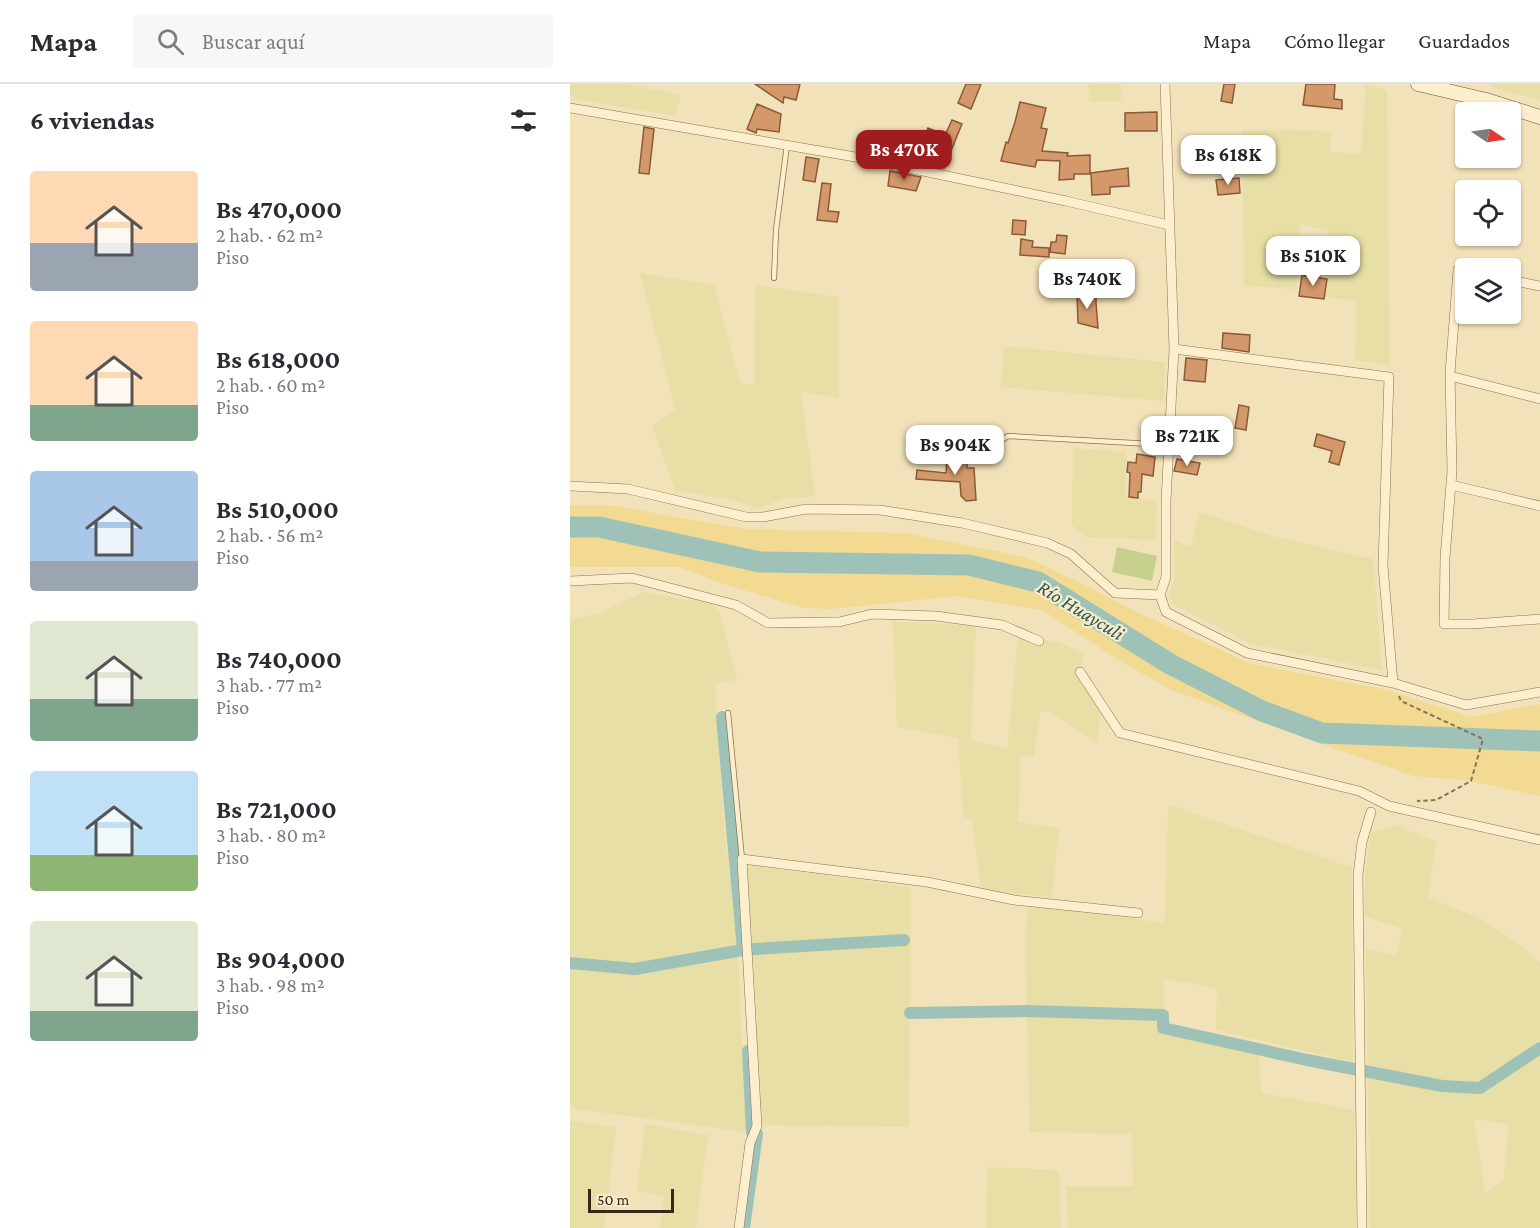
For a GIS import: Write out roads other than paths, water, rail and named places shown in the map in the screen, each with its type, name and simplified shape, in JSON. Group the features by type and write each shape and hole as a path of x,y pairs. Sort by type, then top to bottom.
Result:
{"main road":[{"path":"1418,84 1486,100 1540,117"}],"street":[{"path":"1165,84 1174,349 1166,501 1166,577 1160,594 1166,612 1247,653 1394,683 1466,705 1540,692"},
{"path":"570,108 787,145 1032,193 1169,225"},
{"path":"1521,282 1540,286"},
{"path":"1455,310 1450,376 1451,485 1445,558 1444,624 1540,619"},
{"path":"1174,349 1389,377 1383,566 1394,683"},
{"path":"1450,376 1540,399"},
{"path":"1451,485 1540,506"},
{"path":"570,486 628,489 746,517 763,517 806,509 880,510 962,523 1047,543 1071,554 1114,593 1160,594"},
{"path":"570,581 633,578 736,605 768,623 839,622 872,614 936,616 1002,625 1039,641"},
{"path":"1080,672 1120,733 1359,790 1389,806 1540,840"},
{"path":"1362,1228 1358,875 1362,842 1371,813"},
{"path":"740,1228 750,1143 757,1126 742,859 927,882 1014,900 1138,913"}],"lane":[{"path":"774,278 787,145"},
{"path":"939,437 984,452 1008,436 1169,445"},
{"path":"728,713 742,859"}],"waterway":[{"name":"Río Huayculi","path":"570,527 599,527 760,562 969,565 1038,582 1170,664 1262,711 1322,733 1540,741"},
{"path":"722,717 743,950"},
{"path":"754,949 904,940"},
{"path":"570,963 635,969 743,950"},
{"path":"910,1013 1026,1011 1163,1015 1163,1028 1307,1060 1442,1086 1480,1088 1540,1048"},
{"path":"744,1228 757,1134 752,1132 748,1051"}]}
